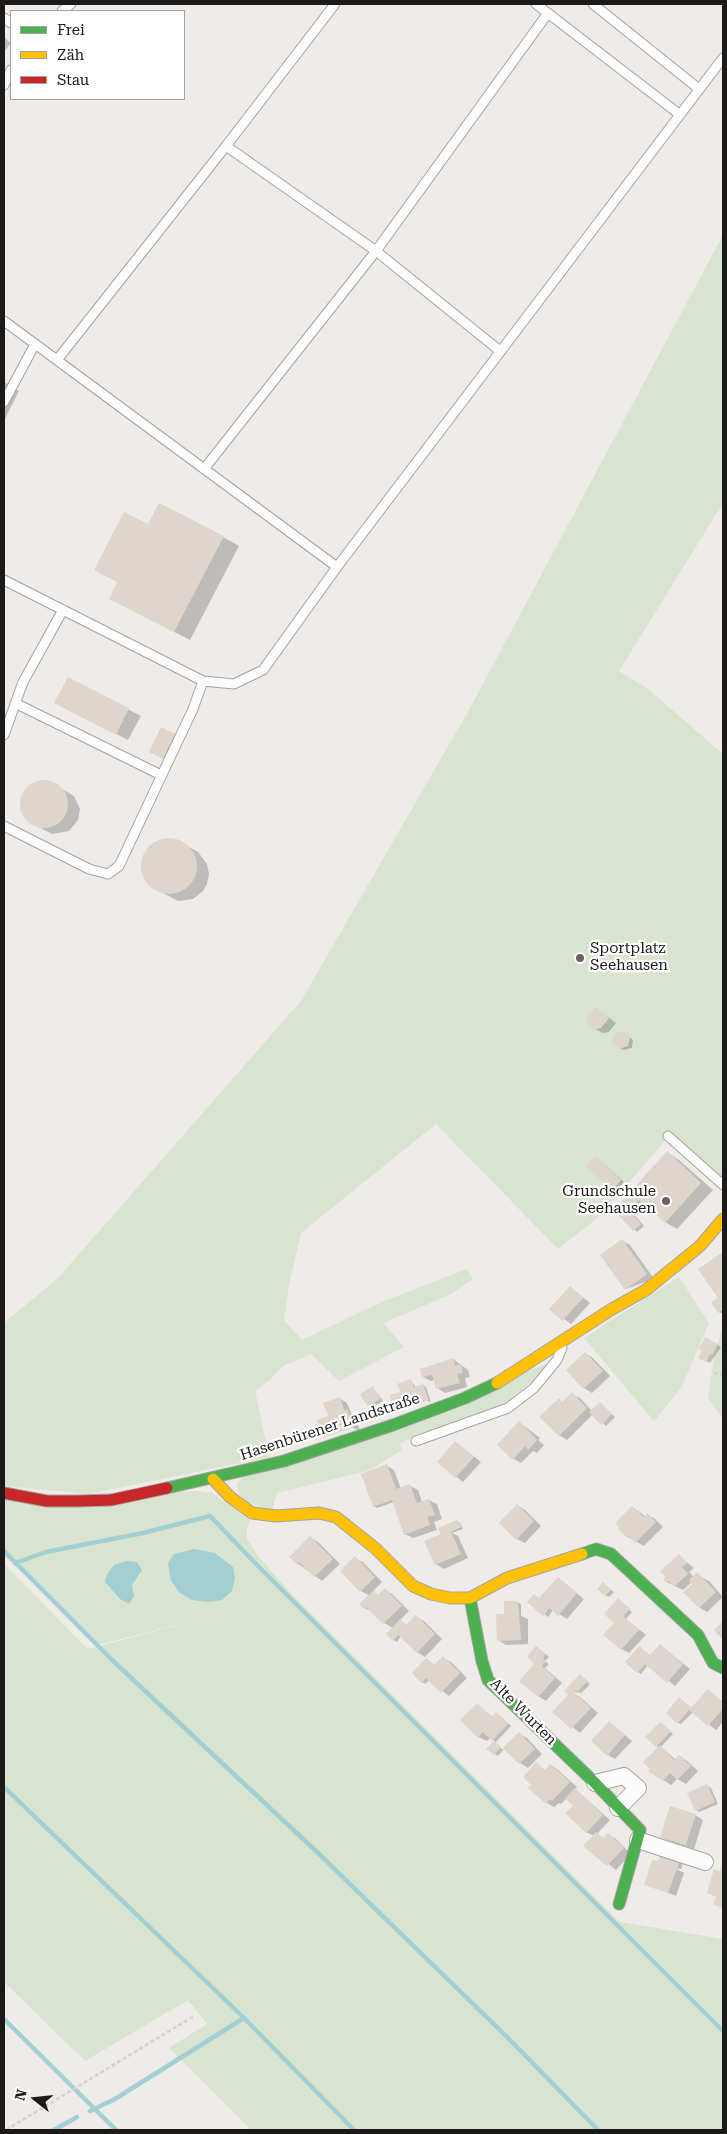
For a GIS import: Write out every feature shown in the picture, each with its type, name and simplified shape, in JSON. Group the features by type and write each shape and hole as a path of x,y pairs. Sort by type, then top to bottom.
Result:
{"street":[{"name":"Hasenbürener Landstraße","path":"4,1493 47,1500 111,1500 213,1479 284,1461 393,1425 465,1398 498,1383 612,1309 646,1290 700,1246 723,1219"},
{"path":"213,1479 230,1497 252,1514 276,1516 319,1513 336,1517 375,1548 413,1586 431,1594 450,1598 470,1598 507,1578 596,1548 611,1554 698,1635 713,1663 723,1668"},
{"name":"Alte Wurten","path":"470,1598 482,1661 488,1680 596,1783 640,1830 638,1840"},
{"path":"596,1783 624,1776 638,1788 618,1808"},
{"path":"619,1904 638,1840 705,1862"}],"lane":[{"path":"57,360 335,4"},
{"path":"536,4 679,114"},
{"path":"593,4 699,89"},
{"path":"204,469 376,251 548,13"},
{"path":"4,580 203,681 234,684 263,670 337,567 723,58"},
{"path":"4,85 10,72"},
{"path":"226,146 376,251 500,351"},
{"path":"4,321 337,567"},
{"path":"4,402 35,344"},
{"path":"4,735 23,682 63,610"},
{"path":"4,826 88,869 108,874 118,866 162,775 203,681"},
{"path":"15,703 162,775"},
{"path":"668,1136 723,1185"},
{"path":"416,1441 508,1408 534,1388 558,1360 566,1338"}],"path":[{"path":"714,1373 723,1375"},
{"path":"6,2130 194,2016"}],"green space":[{"path":"723,235 723,503 619,671 648,689 723,754 723,1187 668,1137 600,1216 558,1249 436,1124 301,1233 289,1285 284,1320 302,1340 384,1301 467,1269 473,1279 449,1295 383,1323 404,1347 339,1381 311,1354 283,1366 270,1380 255,1391 269,1457 89,1494 4,1486 4,1323 57,1279 301,1001 469,710"},
{"path":"679,1277 709,1323 681,1388 654,1421 584,1338"},
{"path":"723,1326 723,1419 708,1398 714,1357"},
{"path":"547,1364 532,1381 506,1403 456,1423 419,1433 400,1444 402,1450 370,1470 277,1493 272,1511 241,1500 237,1485 243,1477"},
{"path":"198,1491 212,1493 250,1520 247,1529 247,1539 258,1556 289,1591 620,1922 723,1939 723,2130 251,2130 169,2048 207,2024 188,2000 85,2061 4,1982 4,1564 88,1649 208,1617 97,1645 4,1555 4,1499"}],"water":[{"path":"194,1549 215,1553 233,1567 235,1578 232,1591 222,1600 207,1602 192,1600 180,1593 171,1581 168,1563 174,1554"},
{"path":"126,1561 137,1562 142,1570 132,1585 134,1596 129,1604 120,1599 105,1582 107,1574 114,1565"}],"building":[{"path":"159,503 224,536 174,632 109,599 117,582 94,570 124,512 148,524"},
{"path":"68,677 129,708 116,735 54,703"},
{"path":"161,727 175,734 163,759 149,752"},
{"path":"39,780 49,780 61,787 68,799 68,809 61,821 49,828 39,828 31,824 24,817 20,809 20,799 24,791 31,784"},
{"path":"163,838 175,838 185,842 193,850 197,866 193,882 185,890 175,894 163,894 153,890 145,882 141,872 141,860 145,850 153,842"},
{"path":"596,1007 609,1018 601,1028 594,1030 587,1023 588,1016"},
{"path":"623,1031 630,1037 628,1046 619,1049 612,1043 614,1034"},
{"path":"667,1151 701,1183 665,1223 639,1200 629,1210 641,1224 633,1231 614,1210"},
{"path":"595,1156 621,1180 612,1190 586,1166"},
{"path":"622,1239 647,1274 625,1290 600,1255"},
{"path":"723,1252 723,1309 718,1313 711,1302 718,1298 698,1269"},
{"path":"570,1286 583,1298 562,1321 549,1309"},
{"path":"705,1337 718,1344 706,1362 698,1358 702,1350 699,1349"},
{"path":"585,1352 603,1371 583,1389 566,1370"},
{"path":"453,1358 455,1366 461,1364 463,1373 457,1374 460,1383 436,1389 432,1375 422,1377 420,1369"},
{"path":"411,1379 414,1387 423,1384 429,1400 395,1412 390,1395 400,1392 397,1384"},
{"path":"373,1386 380,1399 368,1407 360,1394"},
{"path":"572,1392 587,1408 559,1436 539,1417 559,1398 562,1402"},
{"path":"340,1397 344,1410 347,1409 353,1427 323,1438 317,1420 328,1416 323,1403"},
{"path":"600,1402 612,1414 601,1425 589,1412"},
{"path":"519,1421 537,1440 528,1450 525,1446 513,1460 497,1445"},
{"path":"455,1441 474,1457 455,1478 437,1462"},
{"path":"387,1464 396,1489 410,1484 417,1503 429,1499 435,1515 427,1517 430,1525 404,1535 392,1500 373,1507 361,1474"},
{"path":"517,1504 534,1521 516,1540 499,1523"},
{"path":"632,1506 644,1517 647,1513 656,1522 635,1543 629,1536 627,1538 618,1529 619,1527 615,1523"},
{"path":"457,1520 461,1527 451,1532 461,1554 435,1565 424,1541 441,1534 438,1528"},
{"path":"310,1536 333,1559 314,1577 299,1562 297,1564 289,1557"},
{"path":"679,1554 687,1563 682,1567 688,1574 674,1587 670,1582 664,1581 665,1576 660,1571"},
{"path":"355,1556 375,1577 360,1592 340,1571"},
{"path":"697,1572 716,1592 699,1608 683,1592 692,1584 689,1580"},
{"path":"558,1577 577,1593 558,1616 549,1608 543,1616 527,1602 534,1594 539,1598"},
{"path":"603,1582 611,1590 605,1596 597,1589"},
{"path":"385,1588 402,1606 383,1624 366,1607 364,1609 359,1604 374,1590 378,1595"},
{"path":"618,1598 630,1609 623,1616 639,1630 621,1650 603,1635 614,1623 604,1614"},
{"path":"504,1601 518,1601 521,1640 497,1641 496,1614 504,1614"},
{"path":"416,1615 435,1634 417,1653 398,1635 392,1641 386,1634 400,1619 406,1625"},
{"path":"723,1621 723,1640 714,1630"},
{"path":"660,1644 683,1664 667,1683 645,1664 637,1673 625,1662 639,1646 650,1655"},
{"path":"536,1646 546,1654 543,1658 546,1661 542,1666 555,1678 538,1697 519,1681 534,1664 527,1657"},
{"path":"443,1656 460,1673 441,1693 426,1678 421,1683 412,1673 426,1658 434,1665"},
{"path":"580,1674 588,1681 577,1692 576,1690 574,1692 591,1708 571,1729 552,1712 568,1695 564,1691"},
{"path":"708,1689 723,1703 723,1709 708,1726 689,1710 677,1724 666,1713 679,1697 691,1708"},
{"path":"477,1703 492,1717 496,1712 508,1724 492,1741 483,1732 478,1738 460,1720"},
{"path":"609,1721 625,1735 607,1756 591,1741"},
{"path":"660,1722 671,1731 656,1747 645,1737"},
{"path":"519,1732 535,1749 519,1764 503,1748"},
{"path":"494,1741 501,1747 494,1755 486,1749"},
{"path":"660,1745 674,1760 679,1755 691,1766 677,1780 670,1773 663,1781 648,1771 650,1769 643,1762"},
{"path":"536,1762 545,1770 550,1764 570,1782 552,1801 550,1799 546,1804 528,1788 531,1785 523,1777"},
{"path":"707,1784 715,1802 695,1811 687,1793"},
{"path":"575,1788 603,1815 586,1833 565,1813 573,1806 565,1798"},
{"path":"670,1806 696,1814 686,1845 660,1837"},
{"path":"596,1832 603,1838 608,1833 624,1848 607,1866 583,1846"},
{"path":"661,1853 680,1860 668,1893 644,1885 652,1860 658,1861"},
{"path":"723,1860 723,1908 713,1905 716,1897 707,1893 714,1869 720,1871"}],"waterway":[{"path":"15,1563 46,1552 143,1533 210,1516 723,2031"},
{"path":"4,1551 111,1659 317,1852 508,2038 598,2130"},
{"path":"4,1787 244,2018"},
{"path":"90,2111 115,2099 244,2018 354,2130"},
{"path":"4,2019 116,2130"},
{"path":"54,2130 77,2117"}],"traffic: fast":[{"path":"167,1488 284,1461 393,1425 465,1398 497,1383"},
{"path":"582,1554 596,1549 611,1554 698,1635 713,1663 723,1668"},
{"path":"470,1598 482,1661 488,1680 595,1783 640,1830 619,1904"}],"traffic: slow":[{"path":"497,1383 612,1309 646,1290 700,1246 723,1219"},
{"path":"213,1479 230,1497 252,1513 276,1516 319,1513 336,1517 375,1548 413,1586 431,1594 450,1598 470,1598 507,1578 582,1554"}],"traffic: jam":[{"path":"4,1493 47,1501 111,1500 167,1488"}],"place":[{"name":"Sportplatz Seehausen","path":"580,958"},
{"name":"Grundschule Seehausen","path":"666,1201"}]}
